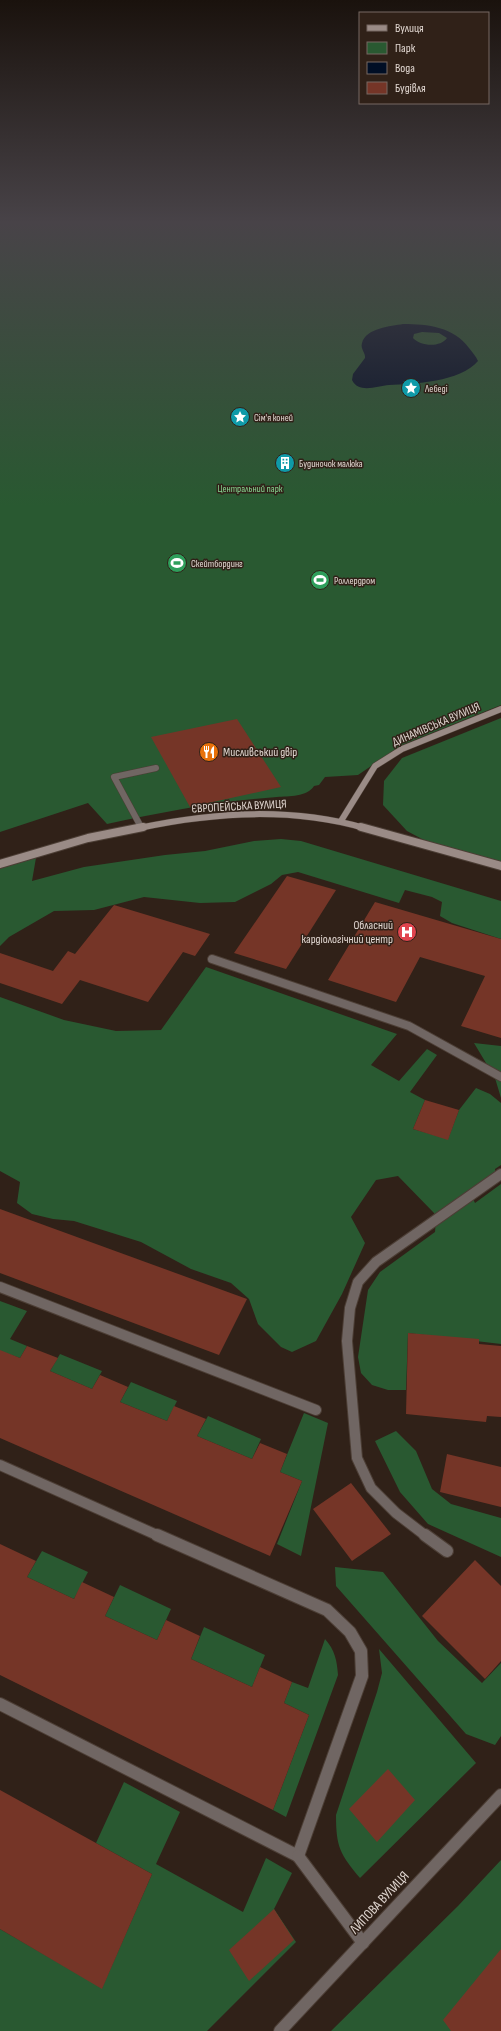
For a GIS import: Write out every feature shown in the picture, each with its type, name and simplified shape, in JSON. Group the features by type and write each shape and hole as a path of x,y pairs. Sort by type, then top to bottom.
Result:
{"main road":[{"name":"ДИНАМІВСЬКА ВУЛИЦЯ","path":"341,821 375,766 382,760 402,749 501,709"},
{"name":"ЄВРОПЕЙСЬКА ВУЛИЦЯ","path":"0,864 62,845 141,827 208,817 276,813 341,821 501,866"}],"street":[{"path":"141,827 114,777 156,768"},
{"path":"212,959 409,1026 501,1077"},
{"path":"447,1551 396,1513 371,1488 357,1458 347,1341 350,1308 358,1282 376,1262 501,1174"},
{"path":"0,1286 316,1410"},
{"path":"0,1465 327,1610 350,1632 361,1651 362,1676 298,1856"},
{"path":"0,1704 298,1856 363,1943"},
{"name":"ЛИПОВА ВУЛИЦЯ","path":"280,2031 501,1795"}],"green space":[{"name":"Центральний парк","path":"0,316 501,316 501,705 402,745 358,775 325,777 319,785 314,786 311,790 302,794 213,804 107,824 88,803 0,832"},
{"path":"501,718 501,868 452,855 407,831 383,805 384,781 402,758"},
{"path":"281,839 301,841 501,901 501,939 452,923 440,916 442,902 432,897 405,890 399,903 298,872 282,875 271,884 235,902 200,903 144,897 94,910 54,911 9,937 0,946 0,864 37,852 32,881 84,867 165,855 205,851 254,841"},
{"path":"206,967 397,1034 371,1065 399,1081 427,1049 437,1055 410,1092 425,1100 413,1129 448,1139 459,1110 476,1088 490,1094 501,1103 501,1165 495,1169 495,1174 471,1195 475,1203 501,1184 501,1344 408,1333 406,1390 388,1390 372,1385 361,1373 358,1357 368,1290 380,1272 435,1232 436,1219 434,1213 398,1176 376,1180 351,1217 365,1243 342,1294 316,1341 292,1352 281,1347 258,1324 249,1299 231,1283 191,1269 141,1242 74,1221 53,1219 32,1214 17,1203 20,1182 0,1171 0,997 64,1020 116,1031 161,1030"},
{"path":"474,1043 501,1046 501,1098 495,1078"},
{"path":"0,1301 27,1311 10,1339 27,1346 20,1358 0,1351"},
{"path":"60,1354 102,1371 92,1389 50,1371"},
{"path":"131,1382 177,1401 167,1421 120,1402"},
{"path":"304,1413 328,1423 301,1556 277,1544 302,1481 280,1472"},
{"path":"208,1416 261,1439 252,1459 197,1436"},
{"path":"396,1431 416,1451 432,1489 451,1504 501,1518 501,1557 428,1524 400,1492 375,1441"},
{"path":"42,1551 88,1572 74,1599 27,1577"},
{"path":"335,1567 383,1572 438,1641 482,1683 501,1663 501,1736 495,1745 466,1734 336,1586"},
{"path":"120,1585 171,1609 157,1640 105,1616"},
{"path":"204,1627 265,1655 252,1687 191,1659"},
{"path":"325,1639 335,1656 338,1675 286,1817 273,1810 309,1715 284,1703 292,1682 308,1688"},
{"path":"379,1649 476,1763 360,1878 340,1850 337,1835 336,1815 382,1673"},
{"path":"124,1782 180,1812 156,1864 243,1912 266,1858 292,1873 274,1909 296,1942 207,2031 0,2031 0,1929 102,1988 152,1874 96,1843"},
{"path":"501,1860 501,2031 331,2031 458,1906"}],"water":[{"path":"403,324 431,326 448,331 463,341 478,361 470,368 449,378 423,383 369,388 359,387 352,380 353,374 365,358 365,354 362,349 364,338 374,331","holes":["422,332 439,333 447,338 435,345 420,343 413,338 414,334"]}],"building":[{"name":"Мисливський двір","path":"237,719 281,787 190,807 151,737"},
{"path":"287,876 336,890 286,969 234,953"},
{"path":"375,902 501,939 501,1038 461,1026 485,976 420,957 396,1002 328,980"},
{"path":"114,905 210,934 195,956 183,952 148,1002 80,980 62,1004 0,983 0,953 53,971 68,951 75,954"},
{"path":"425,1100 459,1110 448,1140 413,1129"},
{"path":"0,1209 247,1299 219,1355 0,1273"},
{"path":"408,1333 479,1339 479,1344 501,1346 501,1417 487,1416 486,1422 406,1414"},
{"path":"27,1346 58,1358 50,1371 92,1389 100,1375 128,1387 120,1402 167,1421 174,1406 206,1419 197,1436 252,1459 260,1443 287,1454 280,1472 302,1481 270,1556 0,1438 0,1350 20,1358"},
{"path":"447,1454 501,1467 501,1507 440,1492"},
{"path":"351,1483 391,1534 352,1561 313,1509"},
{"path":"0,1544 36,1561 27,1577 74,1599 82,1582 114,1597 105,1616 157,1640 166,1620 200,1636 191,1659 252,1687 260,1667 292,1682 284,1703 309,1715 273,1810 0,1675"},
{"path":"475,1560 501,1586 501,1661 485,1679 422,1616"},
{"path":"388,1769 415,1800 377,1842 349,1809"},
{"path":"0,1790 152,1874 102,1989 0,1929"},
{"path":"274,1909 294,1940 249,1981 229,1950"},
{"path":"501,1949 501,2031 451,2031 443,2020"}],"place":[{"name":"Лебеді","path":"411,388"},
{"name":"Сім'я коней","path":"240,417"},
{"name":"Будиночок малюка","path":"285,463"},
{"name":"Скейтбординг","path":"177,563"},
{"name":"Роллердром","path":"320,580"},
{"name":"Мисливський двір","path":"209,752"},
{"name":"Обласний кардiологiчний центр","path":"407,932"}]}
